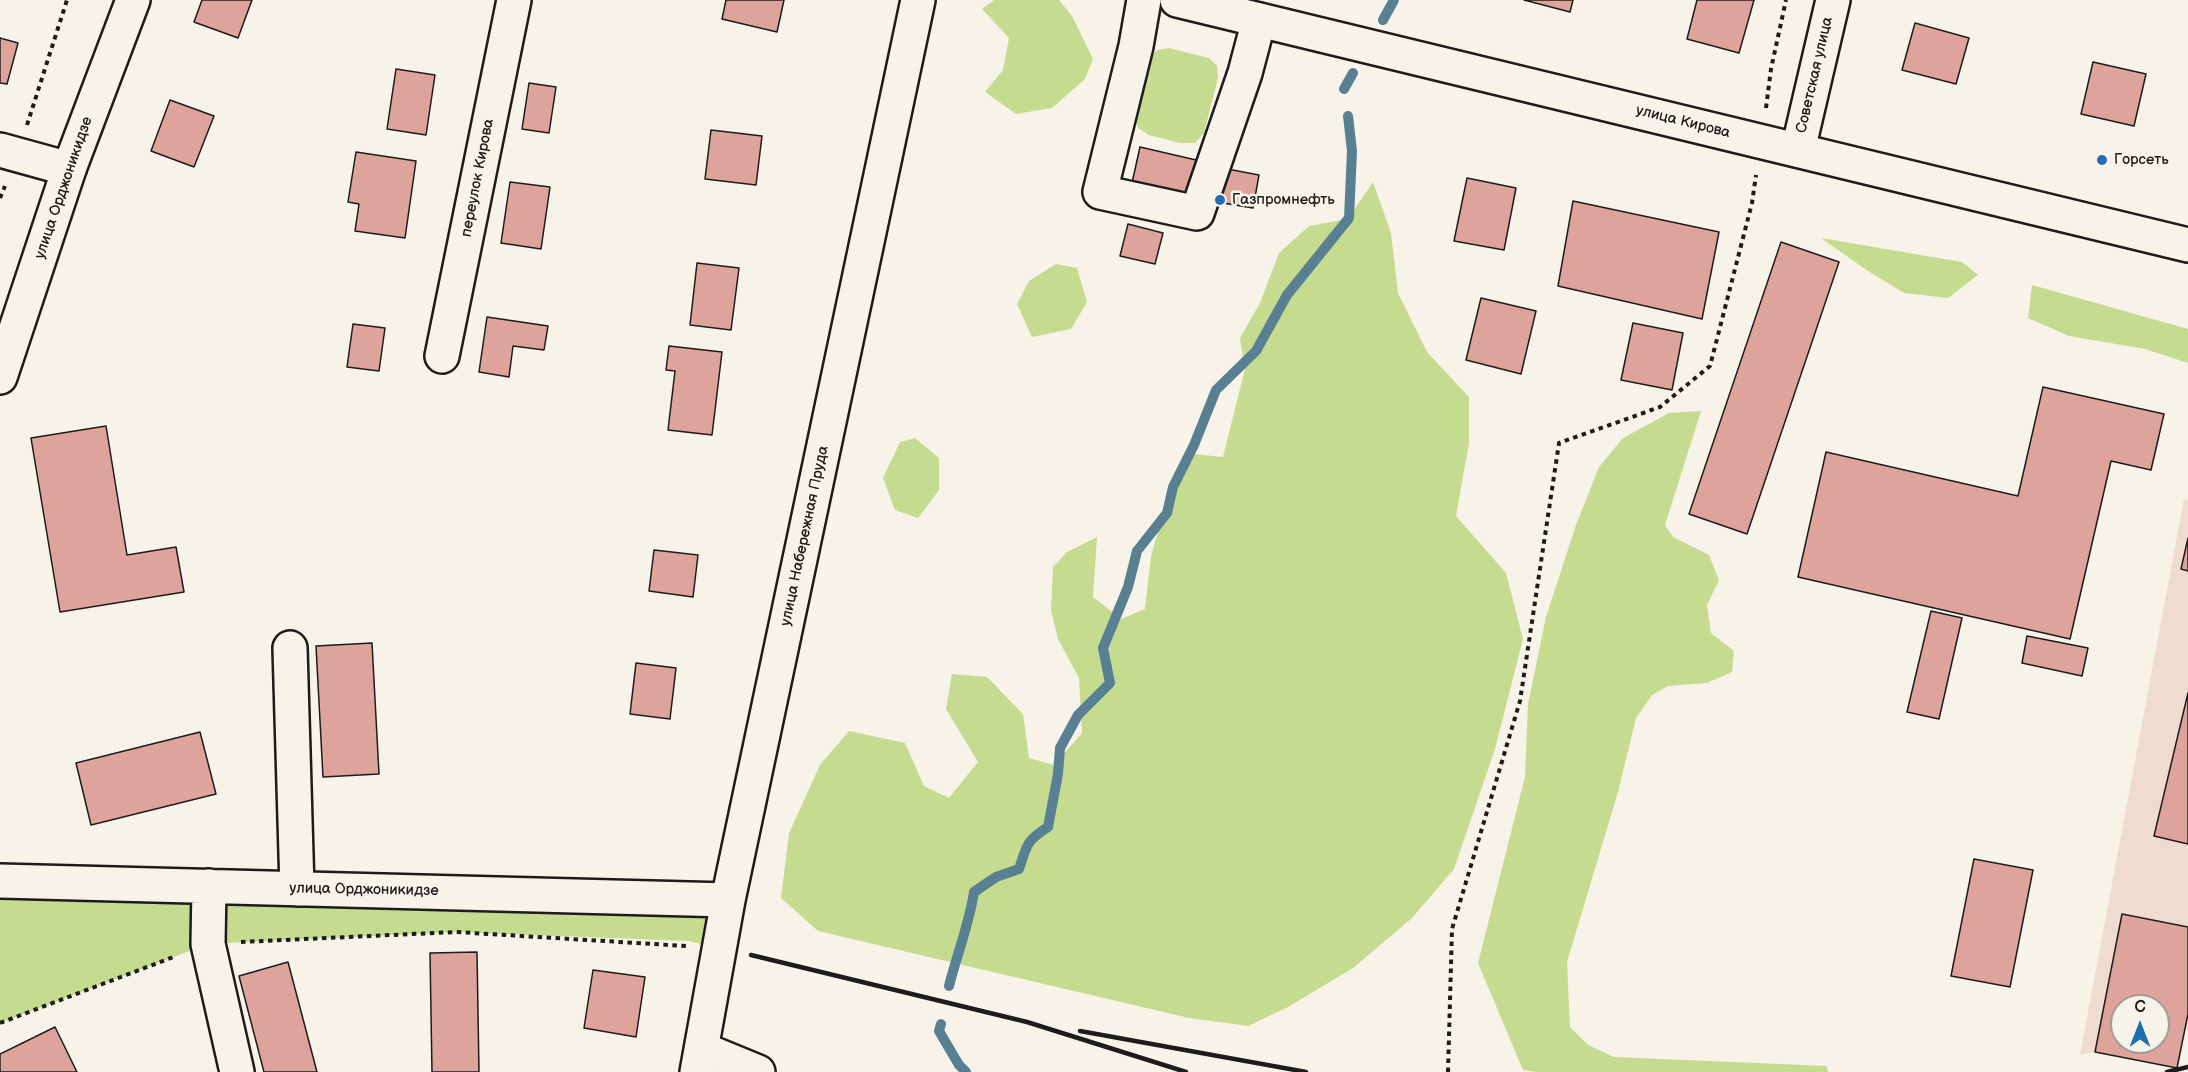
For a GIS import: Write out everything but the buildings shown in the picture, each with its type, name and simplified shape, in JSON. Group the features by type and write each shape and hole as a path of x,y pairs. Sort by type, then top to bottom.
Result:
{"street":[{"name":"улица Орджоникидзе","path":"0,377 69,169 133,0"},
{"name":"переулок Кирова","path":"442,356 514,0"},
{"name":"улица Набережная Пруда","path":"700,1061 728,900 918,0"},
{"path":"1144,0 1136,46 1100,192 1197,213 1245,73 1259,20"},
{"name":"улица Кирова","path":"1178,0 2188,245"},
{"name":"Советская улица","path":"1798,150 1833,0"},
{"path":"8,152 69,169"},
{"path":"290,648 297,889"},
{"name":"улица Орджоникидзе","path":"0,881 728,900"},
{"path":"208,886 208,944 237,1072"},
{"path":"700,1061 758,1072"}],"path":[{"path":"0,198 8,152 67,0"},
{"path":"1771,69 1786,0"},
{"path":"1448,1072 1452,929 1520,701 1559,443 1660,407 1710,366 1752,203"},
{"path":"0,1023 208,944 456,932 720,948"}],"shaded area":[{"path":"2184,499 2188,500 2188,1029 2170,1033 2170,994 2110,994 2110,1048 2080,1055"}],"green space":[{"path":"994,0 1059,0 1072,16 1093,59 1085,79 1052,108 1016,114 985,92 1003,70 1009,38 982,9"},
{"path":"1169,48 1209,58 1217,66 1218,78 1204,133 1195,143 1180,143 1149,135 1138,128 1135,114 1148,59 1157,50"},
{"path":"1373,182 1391,233 1398,293 1427,352 1469,397 1469,443 1456,516 1506,573 1523,639 1495,749 1454,869 1412,918 1353,968 1288,1007 1248,1026 1189,1018 818,931 781,898 789,833 820,765 849,731 905,743 924,786 949,798 978,762 946,709 952,674 987,677 1023,714 1029,758 1054,765 1082,733 1079,678 1058,639 1051,610 1053,567 1067,552 1097,537 1093,597 1121,619 1145,609 1151,556 1169,495 1193,454 1223,457 1245,369 1240,338 1260,303 1279,253 1309,226 1348,219"},
{"path":"1821,238 1962,262 1978,275 1948,298 1904,293"},
{"path":"1056,264 1077,268 1087,302 1071,329 1032,337 1017,304 1029,281"},
{"path":"2032,285 2188,329 2188,363 2145,349 2069,336 2028,318"},
{"path":"1701,411 1665,525 1673,537 1709,555 1719,580 1707,605 1711,633 1734,651 1732,672 1707,683 1668,686 1652,695 1636,718 1618,792 1567,962 1570,1027 1588,1045 1614,1057 1827,1066 1828,1072 1536,1072 1523,1070 1478,963 1525,777 1528,704 1546,617 1576,525 1599,467 1623,438 1669,413"},
{"path":"915,438 939,458 939,490 918,518 895,510 883,478 900,442"},
{"path":"0,881 728,900 720,949 689,941 456,932 208,944 0,1023"}],"waterway":[{"path":"1383,20 1394,0"},
{"path":"1344,89 1353,73"},
{"path":"949,986 974,892 996,877 1019,869 1028,844 1048,827 1058,774 1060,748 1078,715 1110,683 1103,648 1128,587 1137,551 1167,513 1173,487 1194,445 1216,390 1256,351 1287,295 1349,218 1352,151 1348,116"},
{"path":"941,1024 939,1031 959,1065 966,1072"}],"railway":[{"path":"751,955 1027,1022 1186,1072"},
{"path":"1080,1031 1306,1072"},
{"path":"2167,1072 2188,1067"}],"place":[{"name":"Горсеть","path":"2102,160"},
{"name":"Газпромнефть","path":"1220,200"}]}
